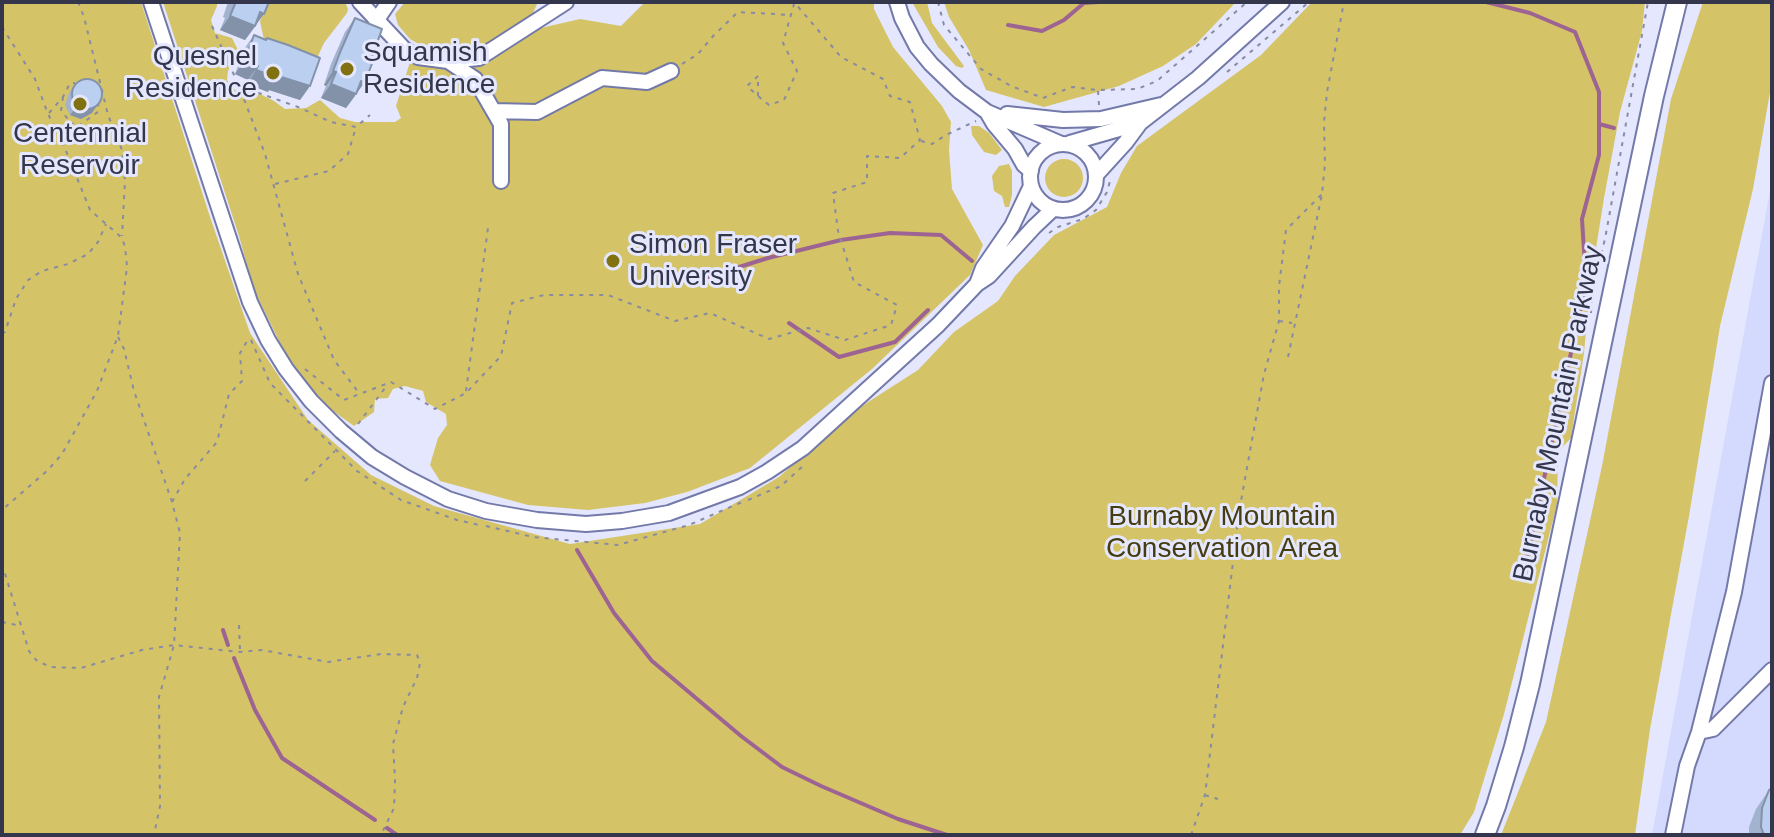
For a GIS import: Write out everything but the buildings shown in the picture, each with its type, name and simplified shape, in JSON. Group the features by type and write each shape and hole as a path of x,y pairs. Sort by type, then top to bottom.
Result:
{"main road":[{"name":"Burnaby Mountain Parkway","path":"1485,835 1514,747 1534,671 1675,4"}],"street":[{"path":"151,2 250,302 286,369 311,401 372,457 448,499 486,511 586,524 622,521 669,513 740,487 803,448 938,325 1053,209"},
{"path":"360,2 404,49 418,57 448,61 479,58 566,2"},
{"path":"376,21 389,2"},
{"path":"897,2 902,18 924,56 981,116 994,124 1015,149 1039,200 1053,209 1064,210 1083,203 1091,195 1095,186 1095,164 1081,147 981,116"},
{"path":"1096,175 1140,123 1208,69 1282,2"},
{"path":"448,61 475,79 501,124 501,181"},
{"path":"494,111 537,112 602,78 647,82 671,71"},
{"path":"981,116 1101,119 1165,104"},
{"path":"977,284 983,268 1012,226 1041,152 1049,146 1140,123"},
{"path":"1673,835 1687,766 1699,732 1734,592 1772,383"},
{"path":"1699,732 1713,729 1772,670"}],"path":[{"path":"78,2 108,115 122,150 125,181 121,237"},
{"path":"938,2 944,25 981,69 1011,86 1043,98 1072,87 1137,89 1157,81 1247,2"},
{"path":"1288,357 1322,194 1327,92 1344,2"},
{"path":"794,3 841,57 883,79 890,96 910,102 920,140"},
{"path":"758,96 769,105 784,100 797,71 783,43 794,3"},
{"path":"671,71 698,54 738,12 791,15"},
{"path":"212,26 265,154 298,274 334,360 360,394"},
{"path":"2,27 35,79 90,210 121,237 127,267 118,336 97,391 62,454 2,510"},
{"path":"375,48 387,54"},
{"path":"48,114 70,83 83,85"},
{"path":"95,86 100,88"},
{"path":"239,86 331,122 356,127"},
{"path":"63,97 61,111 76,128 99,111 97,99"},
{"path":"274,184 329,171 348,154 356,127 370,115"},
{"path":"920,140 932,144 981,116"},
{"path":"300,366 344,400 391,382 435,409 466,393 501,356 512,303 544,295 608,295 675,321 710,313 769,339 808,328 845,340 891,325 897,305 854,282 838,231 833,193 867,182 867,156 900,158 920,140"},
{"path":"1049,234 1096,210 1107,192 1112,172"},
{"path":"1191,835 1205,795 1239,512 1264,374 1279,321 1279,286 1286,230 1322,194"},
{"path":"2,334 16,299 28,280 42,271 68,264 88,254 98,242 106,224"},
{"path":"466,393 488,228"},
{"path":"1279,321 1293,324"},
{"path":"118,336 180,533 174,645 159,697 160,806 154,835"},
{"path":"172,502 185,479 217,442 229,394 242,381 240,353 250,337 270,383 357,471 401,500 457,520 533,537 618,545 689,525 781,486 803,466"},
{"path":"348,436 388,383"},
{"path":"305,481 336,450"},
{"path":"2,566 29,651 36,660 50,667 81,668 142,650 174,645 240,652 262,650 328,662 381,654 413,654 419,657 420,668 403,707 393,744 394,808 381,835"},
{"path":"2,622 21,626"},
{"path":"239,625 240,652"},
{"path":"1205,795 1218,799"}],"shaded area":[{"path":"1772,180 1772,835 1652,835"}],"green space":[{"name":"Burnaby Mountain Conservation Area","path":"2,2 141,2 250,333 308,420 371,475 434,506 570,544 700,524 779,477 851,413 918,370 954,332 998,301 1015,276 1054,235 1107,207 1121,173 1137,146 1261,55 1312,2 1645,2 1642,31 1620,112 1604,198 1571,438 1558,452 1557,504 1504,714 1474,812 1460,835 2,835"},
{"name":"Simon Fraser University","path":"163,2 217,2 211,20 215,33 232,38 238,50 227,80 237,92 252,90 285,109 306,108 320,100 340,118 355,122 395,122 401,118 396,106 410,62 424,61 448,70 515,34 580,19 621,26 645,2 874,2 874,9 893,47 942,106 951,122 949,150 952,189 983,245 970,275 872,369 750,468 687,492 645,503 588,510 528,505 440,481 430,465 438,438 447,425 446,414 426,402 423,391 405,386 393,389 388,398 375,399 374,412 354,426 322,403 285,353 254,290"},
{"path":"269,2 345,2 348,9 324,43 313,67 264,40 260,21"},
{"path":"405,2 538,2 528,24 464,55 427,49 410,39 398,25 395,14"},
{"path":"912,2 927,2 932,23 964,66 962,68 956,66 938,47"},
{"path":"944,2 1236,2 1196,44 1163,66 1119,86 1044,107 986,90"},
{"path":"1703,2 1772,2 1772,81 1753,189 1720,326 1650,729 1635,835 1501,835 1546,722 1602,466 1671,99"},
{"path":"971,126 979,126 989,133 1002,150 996,155 984,152 972,135"},
{"path":"1064,159 1078,164 1083,178 1078,192 1064,197 1050,192 1045,178 1050,164"},
{"path":"1009,164 1012,195 1009,207 1005,207 1002,196 994,191 992,176 999,166"}],"waterway":[{"path":"1008,25 1042,31 1064,20 1084,3 1099,2"},
{"path":"1486,2 1530,13 1575,32 1599,92 1599,155 1582,219 1586,283 1525,567"},
{"path":"1599,124 1614,128"},
{"path":"691,282 841,240 890,233 941,235 972,261"},
{"path":"789,323 839,357 895,342 928,310"},
{"path":"577,550 614,613 652,661 741,736 782,767 821,786 898,819 947,835"},
{"path":"223,630 228,645"},
{"path":"234,658 255,710 282,758 375,820"},
{"path":"387,828 397,835"}],"place":[{"name":"Squamish Residence","path":"347,69"},
{"name":"Quesnel Residence","path":"273,73"},
{"name":"Centennial Reservoir","path":"80,104"},
{"name":"Simon Fraser University","path":"613,261"}]}
